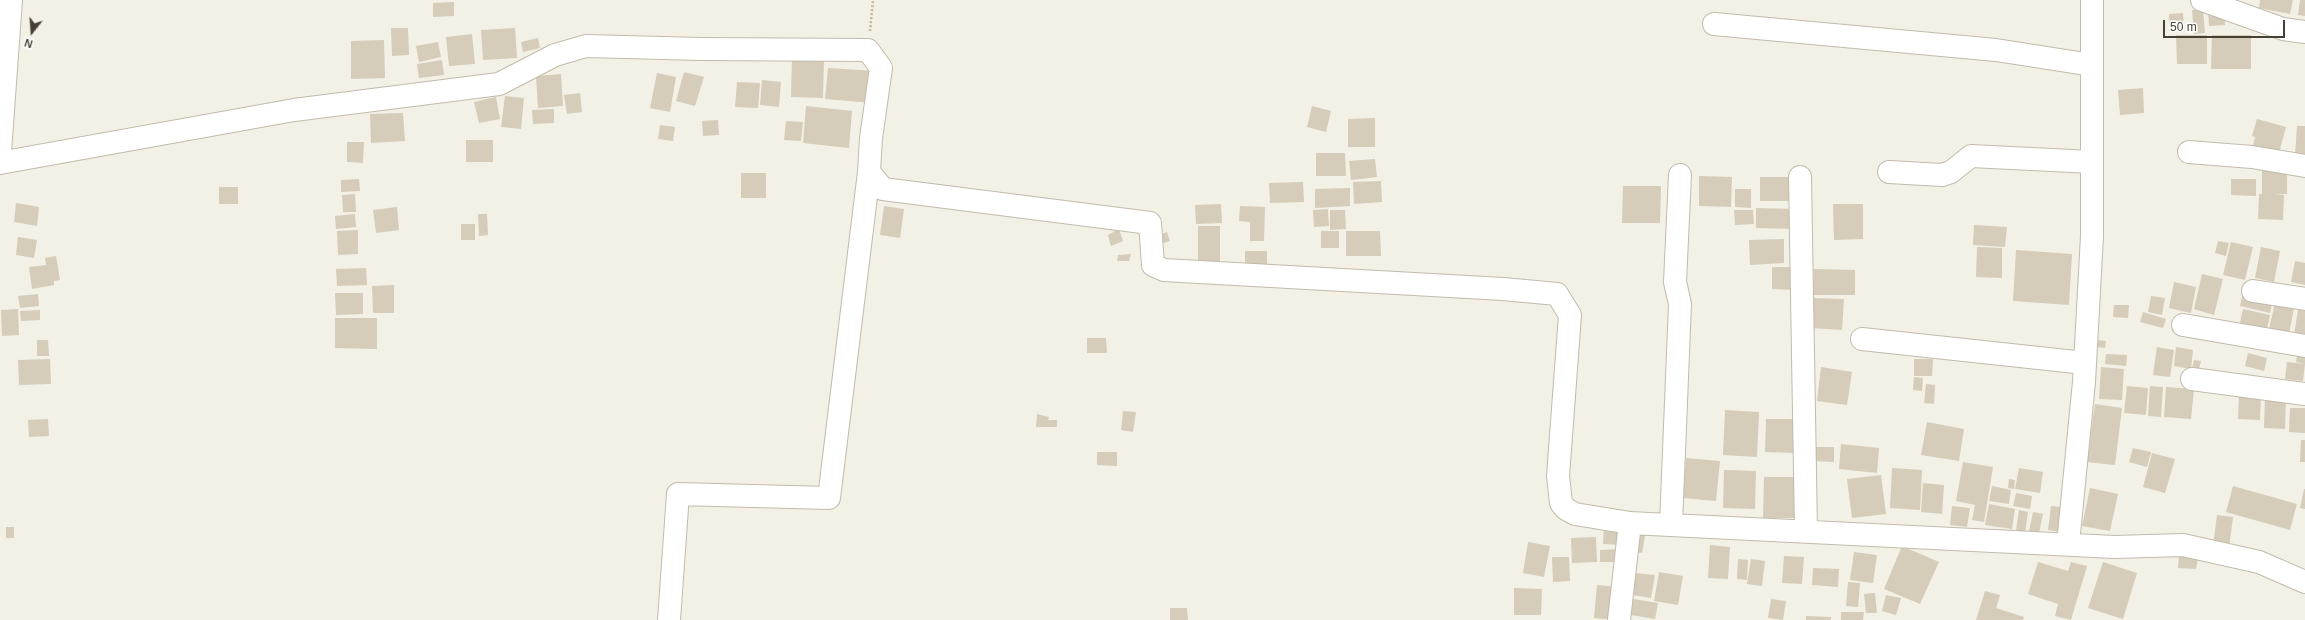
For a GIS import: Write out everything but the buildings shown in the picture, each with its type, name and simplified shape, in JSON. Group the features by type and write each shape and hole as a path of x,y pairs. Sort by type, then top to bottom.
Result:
{"street":[{"path":"0,152 11,0"},
{"path":"2068,544 2085,363 2092,236 2092,0"},
{"path":"2202,0 2283,29 2305,32"},
{"path":"1714,24 1988,49 2092,65"},
{"path":"0,163 294,110 499,84 555,55 586,46 701,49 868,50 880,68 871,138 869,172 829,498 678,494 669,620"},
{"path":"2189,152 2252,157 2305,166"},
{"path":"1889,172 1942,175 1952,172 1971,156 2092,162"},
{"path":"869,172 884,189 1150,223 1153,265 1164,270 1503,289 1557,294 1570,315 1558,476 1561,503 1566,509 1575,514 1630,523 2114,547 2183,545 2258,562 2305,582"},
{"path":"1671,524 1680,304 1675,282 1680,175"},
{"path":"1800,177 1806,531"},
{"path":"2253,291 2305,299"},
{"path":"2183,326 2305,346"},
{"path":"1862,339 2085,363"},
{"path":"2192,379 2305,394"},
{"path":"1619,620 1630,523"}],"path":[{"path":"868,50 873,0"}]}
